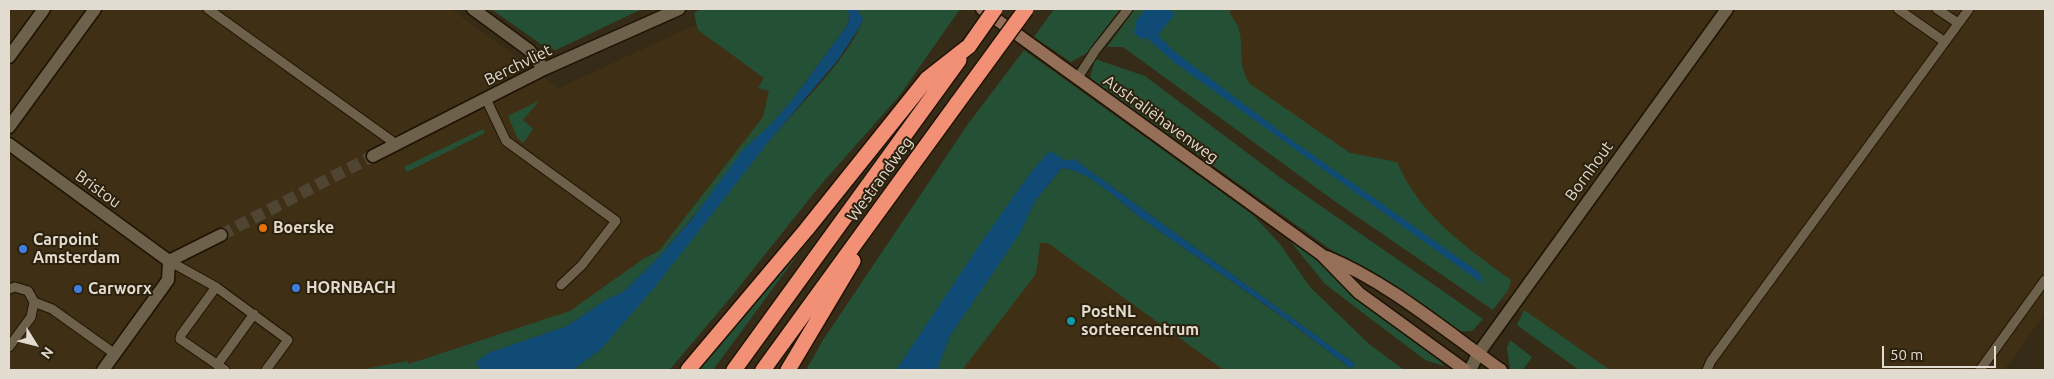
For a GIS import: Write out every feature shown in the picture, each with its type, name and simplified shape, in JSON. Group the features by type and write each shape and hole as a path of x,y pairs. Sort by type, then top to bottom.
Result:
{"highway":[{"path":"688,370 933,83 969,46 995,9"},
{"name":"Westrandweg","path":"763,370 1026,9"},
{"name":"Westrandweg","path":"734,370 933,83"},
{"path":"788,370 907,172"}],"street":[{"path":"9,57 44,9"},
{"path":"9,127 95,9"},
{"path":"473,9 529,50 544,70"},
{"name":"Berchvliet","path":"373,156 544,70 679,9"},
{"name":"Australiëhavenweg","path":"982,9 1322,255 1360,293 1465,370"},
{"name":"Bornhout","path":"1470,370 1478,354 1727,9"},
{"name":"Bristou","path":"9,144 169,262"},
{"path":"103,370 168,280 169,262 221,235"},
{"name":"Australiëhavenweg","path":"1322,255 1366,276 1501,370"}],"lane":[{"path":"208,9 396,144"},
{"path":"1077,79 1095,51 1128,9"},
{"path":"1898,9 1945,42"},
{"path":"1937,9 1958,24"},
{"path":"1707,370 1711,361 1969,9"},
{"path":"486,99 506,140 616,221 582,265 561,285"},
{"path":"169,262 216,287 288,340 266,370"},
{"path":"1980,370 2045,280"},
{"path":"9,290 15,287 28,291 34,302 31,317 9,347"},
{"path":"216,287 180,339 221,368 254,314"},
{"path":"34,302 52,309 115,354"}],"shaded area":[{"path":"9,9 451,9 559,88 697,24 793,99 631,370 9,370"},
{"path":"1103,9 2045,9 2045,314 2004,370 1600,370"},
{"path":"1030,226 1229,370 910,370"}],"green space":[{"path":"491,9 642,9 556,50 545,47"},
{"path":"701,9 847,9 849,14 848,24 793,99 656,260 623,292 607,299 567,326 488,353 476,362 480,370 360,370 407,361 409,364 570,311 643,259 659,251 763,117 769,91 758,88 764,78 698,30 694,13"},
{"path":"857,9 960,9 900,95 818,188 731,297 671,368 668,370 573,370 600,350 748,166 834,67 855,36 863,20"},
{"path":"1054,9 1120,9 1087,53 1071,62 1034,37"},
{"path":"1135,9 1229,9 1239,30 1242,63 1250,84 1350,153 1397,162 1406,181 1431,214 1461,243 1511,280 1508,290 1493,310 1333,200 1123,47 1107,47"},
{"path":"1024,50 1253,215 1280,244 1310,287 1369,344 1404,370 1224,370 1048,243 1040,243 1036,274 962,370 937,370 950,336 1019,233 1035,201 1062,168 1084,175 1094,181 1141,218 1273,311 1351,369 1355,364 1074,159 1031,172 896,370 806,370 823,340 968,124"},
{"path":"1095,59 1145,76 1282,179 1483,319 1472,331 1449,332 1417,311 1090,78"},
{"path":"539,101 523,120 533,129 523,143 517,137 508,116"},
{"path":"483,129 485,133 407,172 404,167"},
{"path":"821,223 713,370 697,370"},
{"path":"1291,235 1361,300 1432,352 1444,366 1425,360 1325,284 1286,236"},
{"path":"1524,310 1610,370 1579,370 1517,325"},
{"path":"1510,340 1532,357 1523,370 1511,370 1510,368 1507,348"}],"water":[{"path":"847,9 857,9 863,19 838,60 770,140 654,288 600,350 573,370 480,370 476,362 488,353 567,326 607,299 623,292 656,260 692,219 743,150 770,125 793,99 848,24 849,14"},
{"path":"1146,9 1168,9 1175,14 1158,35 1175,52 1289,138 1480,273 1483,284 1175,63 1146,37 1143,40 1134,33 1136,21"},
{"path":"1050,151 1066,161 1074,159 1355,364 1351,369 1274,311 1141,218 1094,181 1084,175 1062,168 1035,201 1020,233 950,336 937,370 896,370 980,244 1031,172"}],"tunnel":[{"path":"221,235 373,156"}],"place":[{"name":"Boerske","path":"263,228"},
{"name":"Carpoint Amsterdam","path":"23,249"},
{"name":"HORNBACH","path":"296,288"},
{"name":"Carworx","path":"78,289"},
{"name":"PostNL sorteercentrum","path":"1071,321"}]}
